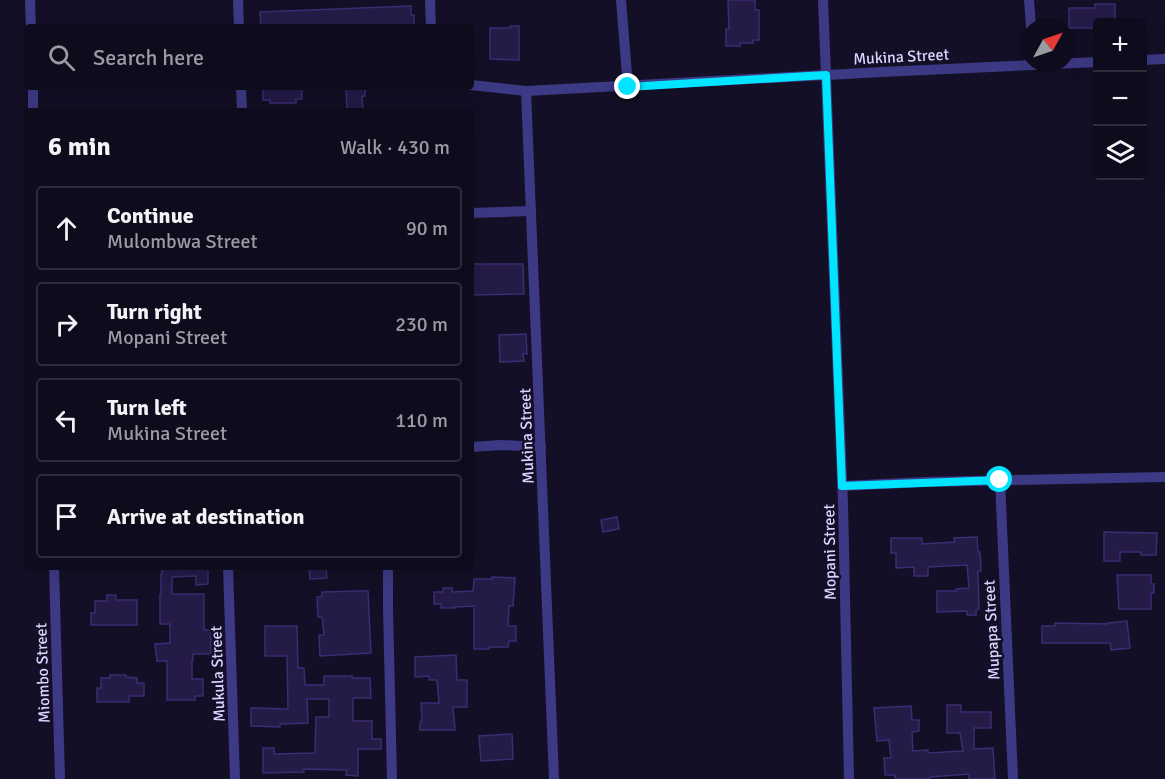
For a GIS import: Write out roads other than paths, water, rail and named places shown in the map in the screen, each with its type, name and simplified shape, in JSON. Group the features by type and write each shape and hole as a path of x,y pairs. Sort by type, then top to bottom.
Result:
{"street":[{"path":"30,0 31,24"},
{"path":"237,0 239,24"},
{"path":"430,0 431,24"},
{"path":"621,0 628,87"},
{"name":"Mopani Street","path":"823,0 842,486 849,779"},
{"path":"1029,0 1030,18"},
{"path":"1147,60 1165,59"},
{"name":"Mukina Street","path":"1075,63 1093,62"},
{"name":"Mukina Street","path":"474,85 526,92 1021,65"},
{"path":"33,90 33,108"},
{"path":"242,90 242,108"},
{"name":"Mukina Street","path":"526,92 554,779"},
{"path":"474,213 531,211"},
{"path":"474,447 501,445 541,447"},
{"path":"842,486 1165,477"},
{"name":"Mupapa Street","path":"1000,480 1013,779"},
{"name":"Miombo Street","path":"54,570 60,779"},
{"name":"Mukula Street","path":"228,570 235,779"},
{"path":"388,570 392,779"}]}
